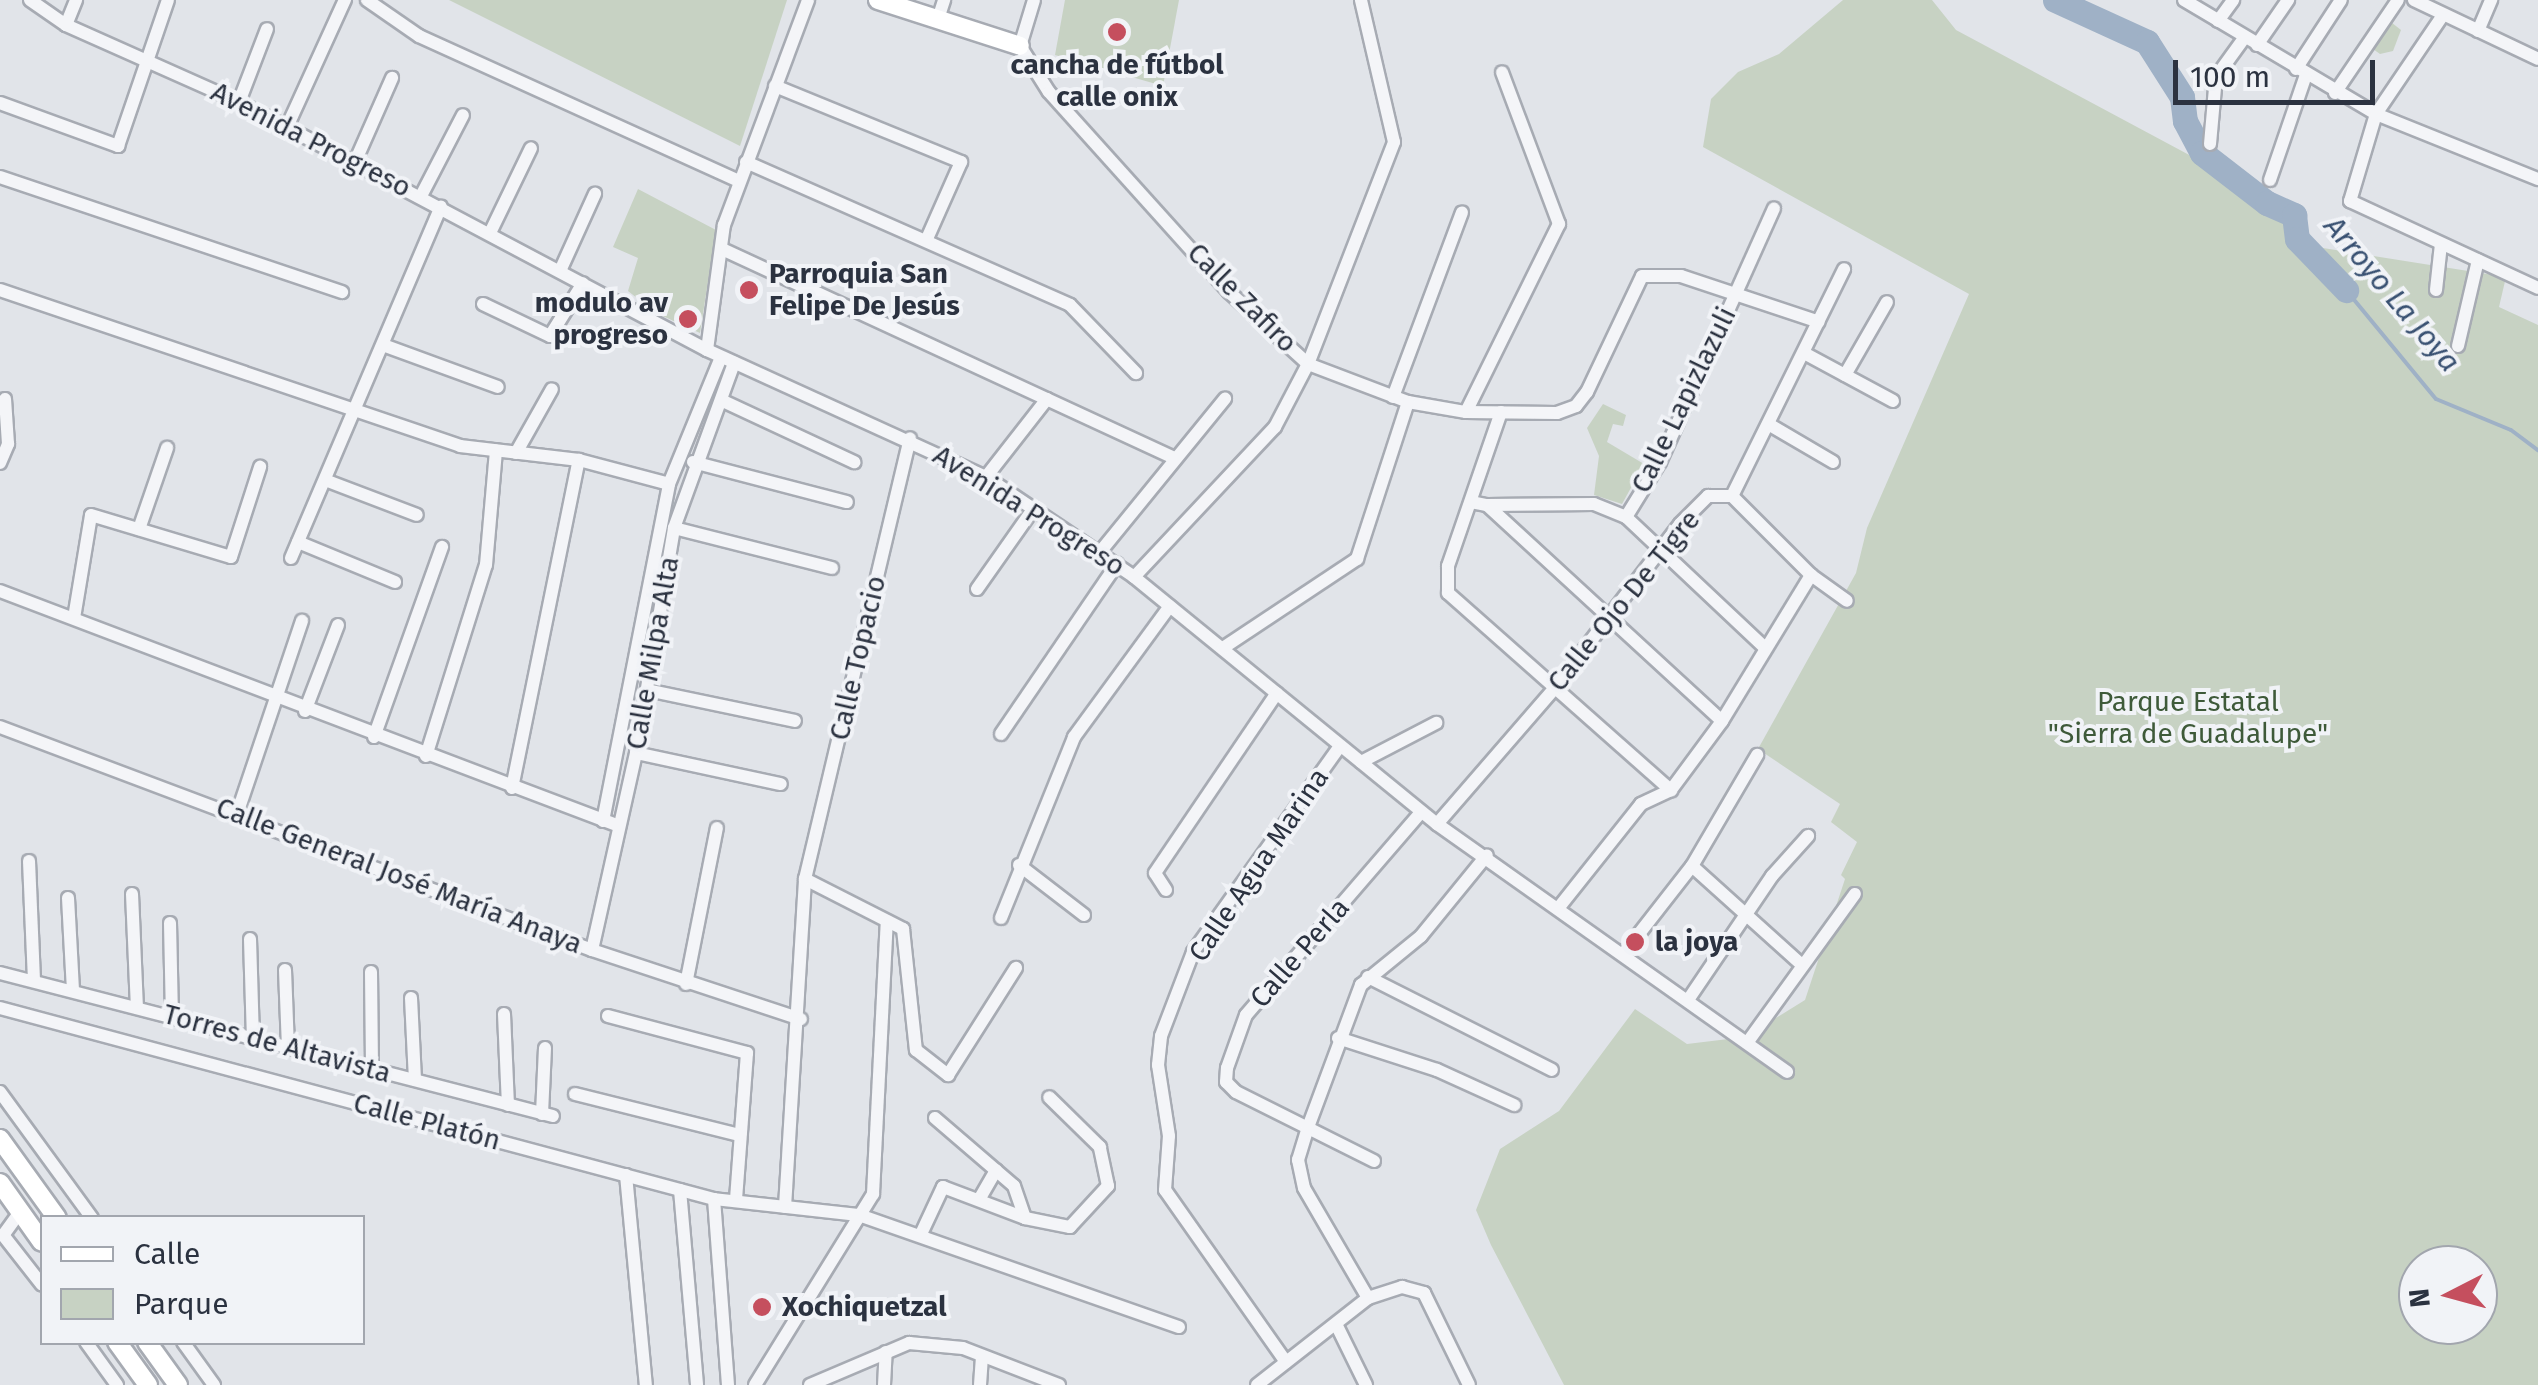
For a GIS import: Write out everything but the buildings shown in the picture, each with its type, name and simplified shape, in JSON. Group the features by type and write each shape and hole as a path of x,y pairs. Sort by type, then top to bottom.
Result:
{"street":[{"name":"Avenida Progreso","path":"30,0 66,24 240,102 727,360 910,438 986,477 1134,577 1436,824 1560,906 1787,1072"},
{"path":"66,24 76,0"},
{"path":"0,103 118,146 144,56 168,0"},
{"path":"287,127 344,0"},
{"path":"366,0 419,36 738,181"},
{"path":"707,350 722,249 738,181 808,0"},
{"path":"878,0 941,9 1020,46 1034,0"},
{"path":"1134,577 1275,428 1308,364 1394,142 1362,0"},
{"path":"2184,0 2376,114 2538,179"},
{"path":"2218,22 2233,0"},
{"path":"2210,144 2216,77 2288,0"},
{"path":"2270,180 2301,72 2341,0"},
{"path":"2335,93 2398,0"},
{"path":"2414,0 2538,59"},
{"path":"2478,31 2491,0"},
{"path":"2443,15 2376,114 2350,201 2538,288"},
{"path":"240,102 267,29"},
{"name":"Calle Zafiro","path":"1020,46 1049,92 1229,292 1308,364 1393,397 1466,412 1556,412 1576,406 1642,276 1681,276 1736,291"},
{"path":"1466,412 1559,224 1502,72"},
{"path":"355,162 392,78"},
{"path":"775,86 961,162 926,241"},
{"path":"420,196 463,115"},
{"path":"490,233 531,148"},
{"path":"746,162 1070,305 1136,373"},
{"path":"0,176 342,292"},
{"path":"560,271 595,194"},
{"path":"291,558 441,207"},
{"name":"Calle Lapizlazuli","path":"1471,502 1594,504 1626,517 1660,462 1774,208"},
{"path":"1393,397 1462,212"},
{"path":"2436,290 2441,244"},
{"path":"722,249 1173,457"},
{"path":"2458,346 2478,260"},
{"name":"Calle Ojo De Tigre","path":"1436,824 1554,689 1708,496 1732,496 1844,269"},
{"path":"482,304 550,336 583,283"},
{"path":"0,290 460,446 578,460 669,484"},
{"path":"1736,291 1819,322"},
{"path":"1845,375 1887,302"},
{"path":"384,345 498,387"},
{"path":"1804,354 1893,400"},
{"name":"Calle Milpa Alta","path":"592,950 636,753 674,528 694,462 723,401 727,360"},
{"name":"Calle Milpa Alta","path":"604,821 669,484 727,360"},
{"path":"516,453 552,389"},
{"path":"0,462 8,444 5,398"},
{"path":"986,477 1048,399"},
{"path":"1100,552 1173,457 1224,399"},
{"path":"723,401 854,462"},
{"path":"1222,648 1357,559 1408,402"},
{"path":"1500,412 1448,566 1448,592 1671,790"},
{"path":"1770,425 1834,462"},
{"name":"Calle Topacio","path":"785,1207 801,1019 805,879 910,438"},
{"path":"139,530 166,448"},
{"path":"426,756 486,564 496,450"},
{"path":"512,788 578,460"},
{"path":"694,462 847,502"},
{"path":"74,618 87,520 99,516 231,557 260,467"},
{"path":"325,480 417,515"},
{"path":"1732,496 1811,575 1847,600"},
{"path":"1487,505 1722,721"},
{"path":"977,588 1034,508"},
{"path":"1626,517 1765,648"},
{"path":"674,528 832,568"},
{"path":"298,542 395,582"},
{"path":"374,737 442,548"},
{"path":"1001,734 1117,564"},
{"path":"1560,906 1641,804 1671,790 1722,721 1811,575"},
{"path":"0,591 305,711 619,826"},
{"path":"1001,918 1074,736 1170,606"},
{"path":"237,814 302,621"},
{"path":"305,711 338,625"},
{"path":"647,690 795,720"},
{"path":"1166,890 1156,873 1277,694"},
{"path":"1361,762 1436,722"},
{"name":"Calle General José María Anaya","path":"0,727 592,950 801,1019"},
{"name":"Calle Agua Marina","path":"1286,1362 1165,1190 1161,1036 1194,952 1340,746"},
{"path":"636,753 780,784"},
{"path":"1624,954 1692,866 1757,755"},
{"name":"Calle Perla","path":"1374,1160 1306,1130 1236,1092 1226,1082 1226,1068 1246,1015 1422,812"},
{"path":"686,984 718,828"},
{"path":"1688,1000 1746,915 1808,836"},
{"path":"1368,1298 1304,1188 1298,1160 1306,1130 1338,1038 1368,977 1421,936 1487,856"},
{"path":"30,862 34,982"},
{"path":"1019,866 1084,915"},
{"path":"1692,866 1746,915 1752,927 1801,964"},
{"path":"805,879 886,921 908,939 916,1050 948,1075 1016,968"},
{"path":"132,894 137,1008"},
{"path":"1746,1043 1855,894"},
{"path":"68,898 73,991"},
{"path":"756,1385 873,1194 886,921"},
{"path":"170,923 172,1017"},
{"path":"250,940 253,1038"},
{"path":"285,970 288,1047"},
{"name":"Torres de Altavista","path":"0,972 548,1115 545,1048"},
{"path":"371,972 372,1069"},
{"path":"1368,977 1552,1070"},
{"path":"411,998 415,1080"},
{"name":"Calle Platón","path":"0,1008 680,1190 714,1198 858,1215 1179,1328"},
{"path":"504,1014 508,1105"},
{"path":"608,1016 747,1053 736,1199"},
{"path":"1338,1038 1437,1070 1514,1105"},
{"path":"0,1092 90,1215"},
{"path":"575,1094 740,1135"},
{"path":"921,1234 943,1186 1024,1218 1070,1227 1108,1186 1100,1147 1049,1097"},
{"path":"935,1118 1014,1186 1024,1218"},
{"path":"0,1139 55,1215"},
{"path":"980,1198 996,1170"},
{"path":"626,1174 646,1385"},
{"path":"2,1187 40,1239"},
{"path":"680,1190 697,1385"},
{"path":"714,1198 728,1385"},
{"path":"20,1212 4,1234 40,1283"},
{"path":"1259,1384 1368,1298 1402,1287 1424,1293 1469,1385"},
{"path":"1336,1324 1366,1385"},
{"path":"810,1385 909,1343 982,1356 1059,1385"},
{"path":"88,1345 117,1385"},
{"path":"119,1345 148,1385"},
{"path":"149,1345 178,1385"},
{"path":"185,1345 214,1385"},
{"path":"884,1385 886,1352"},
{"path":"980,1385 982,1356"}],"green space":[{"path":"449,0 787,0 740,146"},
{"path":"1065,0 1179,0 1163,86 1055,55"},
{"name":"Parque Estatal \"Sierra de Guadalupe\"","path":"1843,0 1932,0 1956,30 2193,157 2323,248 2506,277 2499,307 2538,325 2538,1385 1564,1385 1476,1210 1500,1149 1559,1111 1635,1009 1687,1044 1745,1037 1805,1000 1845,879 1841,875 1857,842 1831,822 1840,804 1758,749 1856,573 1867,528 1969,294 1703,147 1711,99 1738,72 1779,54"},
{"path":"2387,19 2401,30 2393,51 2380,54 2373,49"},
{"path":"638,189 716,230 700,333 656,313 628,291 638,258 613,247"},
{"path":"1603,404 1626,415 1623,426 1613,424 1607,442 1644,464 1622,504 1594,495 1599,456 1587,428"}],"waterway":[{"name":"Arroyo La Joya","path":"2055,0 2147,42 2182,97 2185,121 2202,153 2267,203 2294,215 2297,239 2346,290"},
{"name":"Arroyo La Joya","path":"2346,290 2436,399 2511,430 2538,450"}],"place":[{"name":"cancha de fútbol calle onix","path":"1117,32"},
{"name":"Parroquia San Felipe De Jesús","path":"749,290"},
{"name":"modulo av progreso","path":"688,319"},
{"name":"la joya","path":"1635,942"},
{"name":"Xochiquetzal","path":"762,1307"}]}
